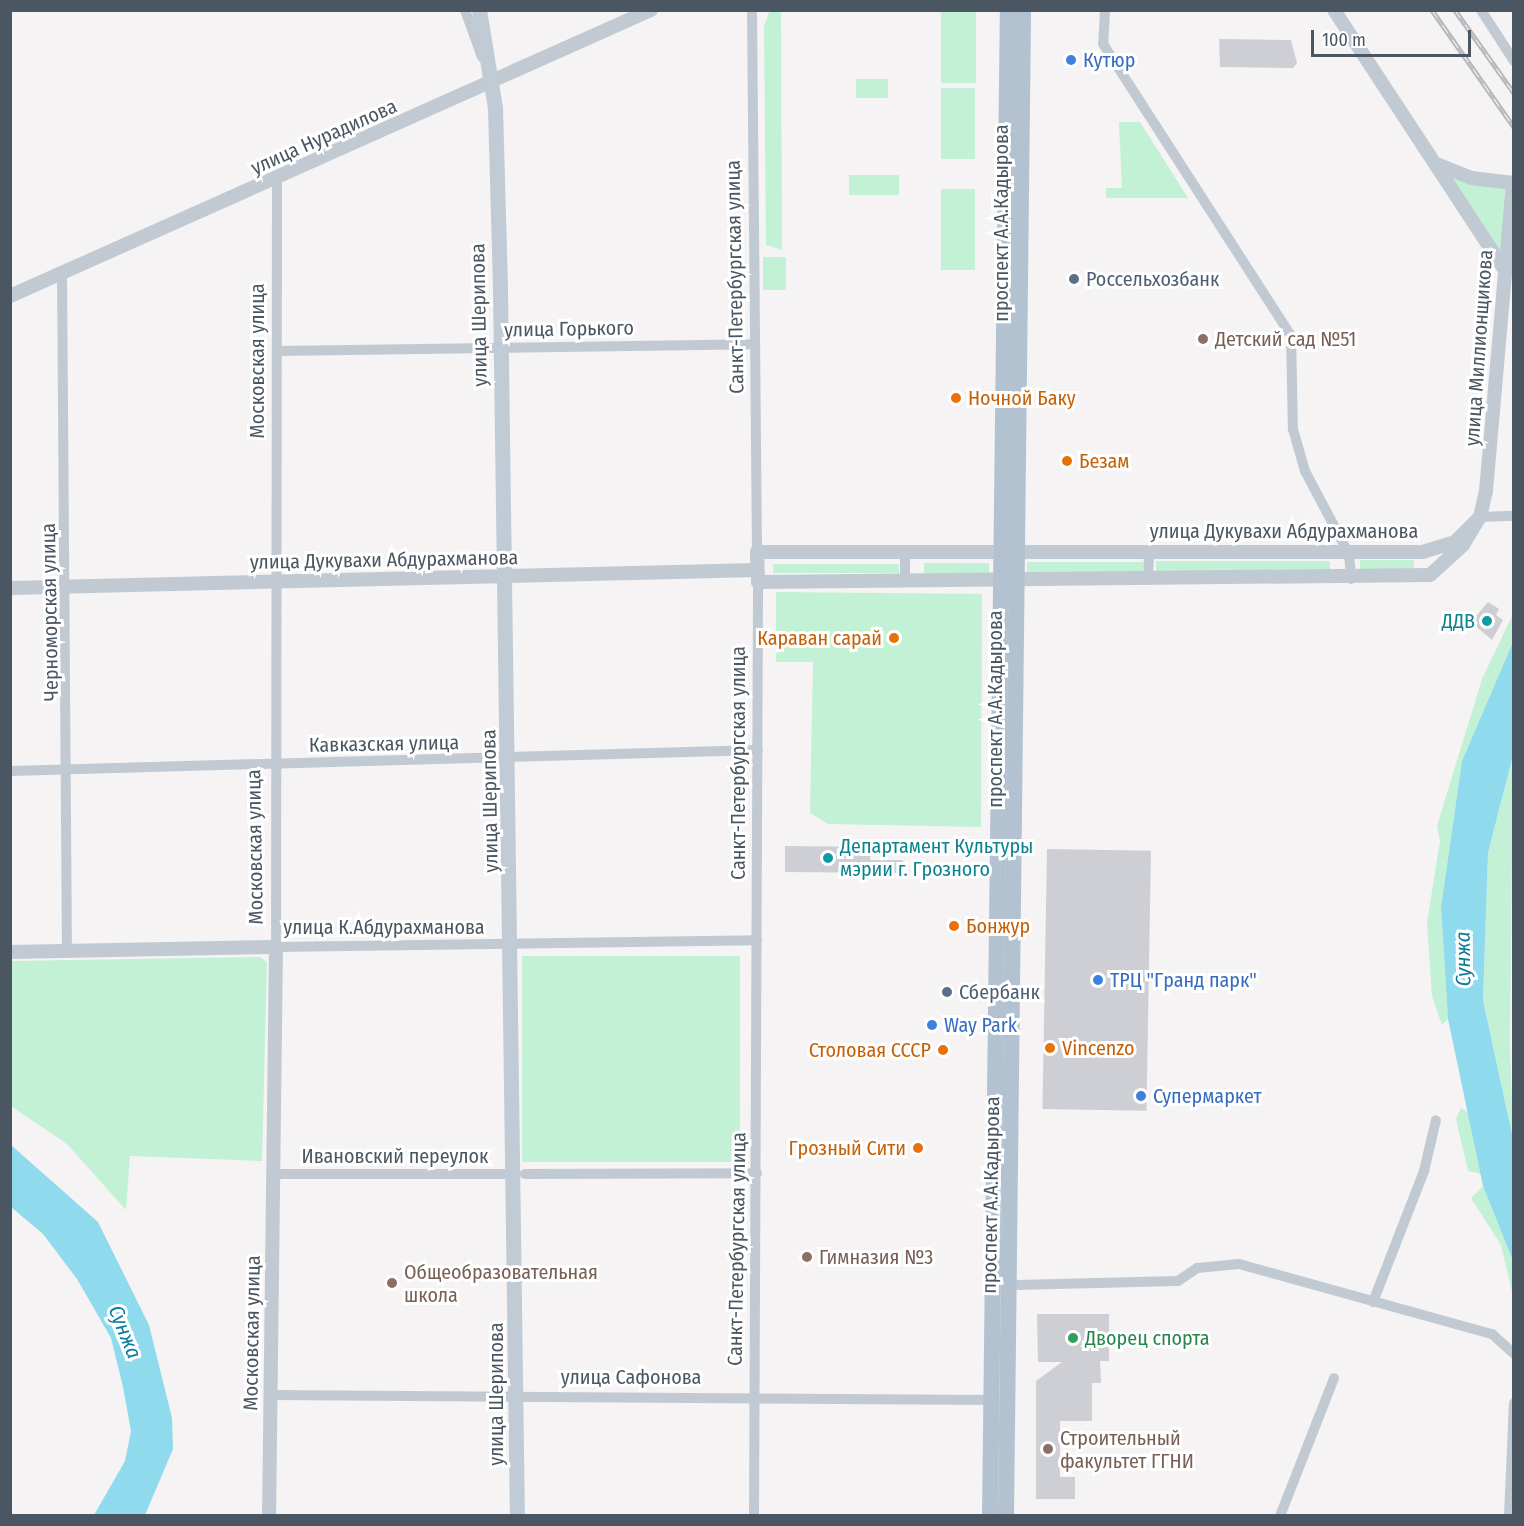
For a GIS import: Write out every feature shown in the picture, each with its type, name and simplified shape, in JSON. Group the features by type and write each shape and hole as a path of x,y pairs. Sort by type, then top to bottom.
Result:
{"main road":[{"name":"улица Шерипова","path":"479,10 492,85 501,348 520,1174 517,1515"},
{"name":"проспект А.А.Кадырова","path":"1008,10 1012,552"},
{"name":"проспект А.А.Кадырова","path":"990,1515 1023,10"},
{"name":"проспект А.А.Кадырова","path":"1006,1515 1011,1285 1011,580"}],"street":[{"name":"улица Шерипова","path":"465,10 492,85"},
{"name":"улица Нурадилова","path":"10,296 492,85 651,10"},
{"name":"Санкт-Петербургская улица","path":"752,10 758,576 754,1515"},
{"path":"1105,10 1103,44 1291,336 1293,429 1305,471 1349,554 1351,579"},
{"path":"1334,10 1439,165 1504,269"},
{"path":"1481,10 1514,61"},
{"path":"1439,165 1471,178 1513,183"},
{"name":"Московская улица","path":"268,1515 276,947 273,763 277,582 277,178"},
{"name":"улица Миллионщикова","path":"1480,517 1504,323 1504,269 1513,183"},
{"name":"Черноморская улица","path":"62,273 70,769 67,951"},
{"name":"улица Горького","path":"277,351 755,344"},
{"path":"1419,578 1457,552 1480,517 1514,516"},
{"name":"улица Дукувахи Абдурахманова","path":"757,552 1149,550 1349,554 1423,552 1455,542 1480,517"},
{"path":"1148,580 1149,550"},
{"path":"905,551 905,578"},
{"path":"1419,578 1423,552"},
{"name":"улица Дукувахи Абдурахманова","path":"10,588 505,576 758,576 1011,580 1419,578"},
{"name":"Кавказская улица","path":"10,771 273,763 511,760 758,750"},
{"name":"улица К.Абдурахманова","path":"10,952 276,947 513,946 757,940"},
{"path":"1373,1302 1424,1171 1436,1120"},
{"name":"Ивановский переулок","path":"274,1174 757,1173"},
{"path":"1011,1285 1178,1281 1197,1268 1239,1264 1492,1334 1514,1354"},
{"path":"1280,1515 1334,1378"},
{"name":"улица Сафонова","path":"271,1395 755,1395 991,1400"},
{"path":"1509,1515 1514,1403"}],"green space":[{"path":"770,10 781,11 782,250 766,245 764,26"},
{"path":"941,11 976,11 976,83 941,83"},
{"path":"856,79 888,79 888,98 856,98"},
{"path":"941,88 975,88 975,159 941,159"},
{"path":"1119,122 1140,122 1188,198 1106,198 1106,188 1122,188"},
{"path":"1439,165 1513,183 1504,269"},
{"path":"849,175 899,175 899,195 849,195"},
{"path":"941,189 975,189 975,270 941,270"},
{"path":"763,257 786,257 786,290 763,290"},
{"path":"1360,560 1414,560 1414,572 1360,572"},
{"path":"1156,561 1330,561 1330,573 1156,573"},
{"path":"1027,562 1143,562 1143,574 1027,574"},
{"path":"924,563 989,563 989,573 924,573"},
{"path":"773,564 899,564 899,573 773,573"},
{"path":"776,592 982,594 981,827 828,824 810,813 813,662 776,662"},
{"path":"1513,614 1513,642 1462,761 1441,907 1448,1019 1442,1025 1432,996 1427,923 1440,841 1437,826 1482,679"},
{"path":"1513,755 1510,1045 1513,1139 1483,1000 1488,853"},
{"path":"522,956 740,956 740,1162 522,1162"},
{"path":"260,957 267,962 262,1161 130,1156 126,1210 67,1144 11,1106 11,961"},
{"path":"1461,1108 1468,1113 1481,1174 1468,1171 1456,1119"},
{"path":"1483,1186 1513,1261 1513,1296 1501,1245 1471,1198"}],"water":[{"name":"Сунжа","path":"1513,642 1513,755 1488,853 1483,1000 1513,1139 1513,1261 1483,1186 1448,1019 1441,907 1462,761"},
{"name":"Сунжа","path":"11,1145 98,1222 149,1325 172,1418 173,1449 145,1515 94,1515 125,1461 131,1431 123,1387 111,1338 77,1279 43,1234 11,1207"}],"building":[{"path":"1219,39 1291,40 1297,63 1293,68 1220,67"},
{"name":"ДДВ","path":"1488,602 1499,609 1496,615 1503,620 1492,640 1471,622"},
{"name":"Департамент Культуры мэрии г. Грозного","path":"785,846 870,847 870,860 903,860 904,873 785,872"},
{"name":"ТРЦ \"Гранд парк\"","path":"1047,849 1151,851 1146,1111 1042,1109"},
{"path":"1037,1314 1109,1314 1109,1361 1100,1361 1101,1383 1092,1383 1092,1421 1060,1421 1060,1477 1075,1477 1075,1499 1036,1499 1036,1381 1062,1362 1038,1362"}],"railway":[{"path":"1432,10 1514,127"},
{"path":"1455,10 1514,93"}],"place":[{"name":"Кутюр","path":"1071,60"},
{"name":"Россельхозбанк","path":"1074,279"},
{"name":"Детский сад №51","path":"1203,339"},
{"name":"Ночной Баку","path":"956,398"},
{"name":"Безам","path":"1067,461"},
{"name":"ДДВ","path":"1487,621"},
{"name":"Караван сарай","path":"894,638"},
{"name":"Департамент Культуры мэрии г. Грозного","path":"828,858"},
{"name":"Бонжур","path":"954,926"},
{"name":"ТРЦ \"Гранд парк\"","path":"1098,980"},
{"name":"Сбербанк","path":"947,992"},
{"name":"Way Park","path":"932,1025"},
{"name":"Vincenzo","path":"1050,1048"},
{"name":"Столовая СССР","path":"943,1050"},
{"name":"Супермаркет","path":"1141,1096"},
{"name":"Грозный Сити","path":"918,1148"},
{"name":"Гимназия №3","path":"807,1257"},
{"name":"Общеобразовательная школа","path":"392,1283"},
{"name":"Дворец спорта","path":"1073,1338"},
{"name":"Строительный факультет ГГНИ","path":"1048,1449"}]}
